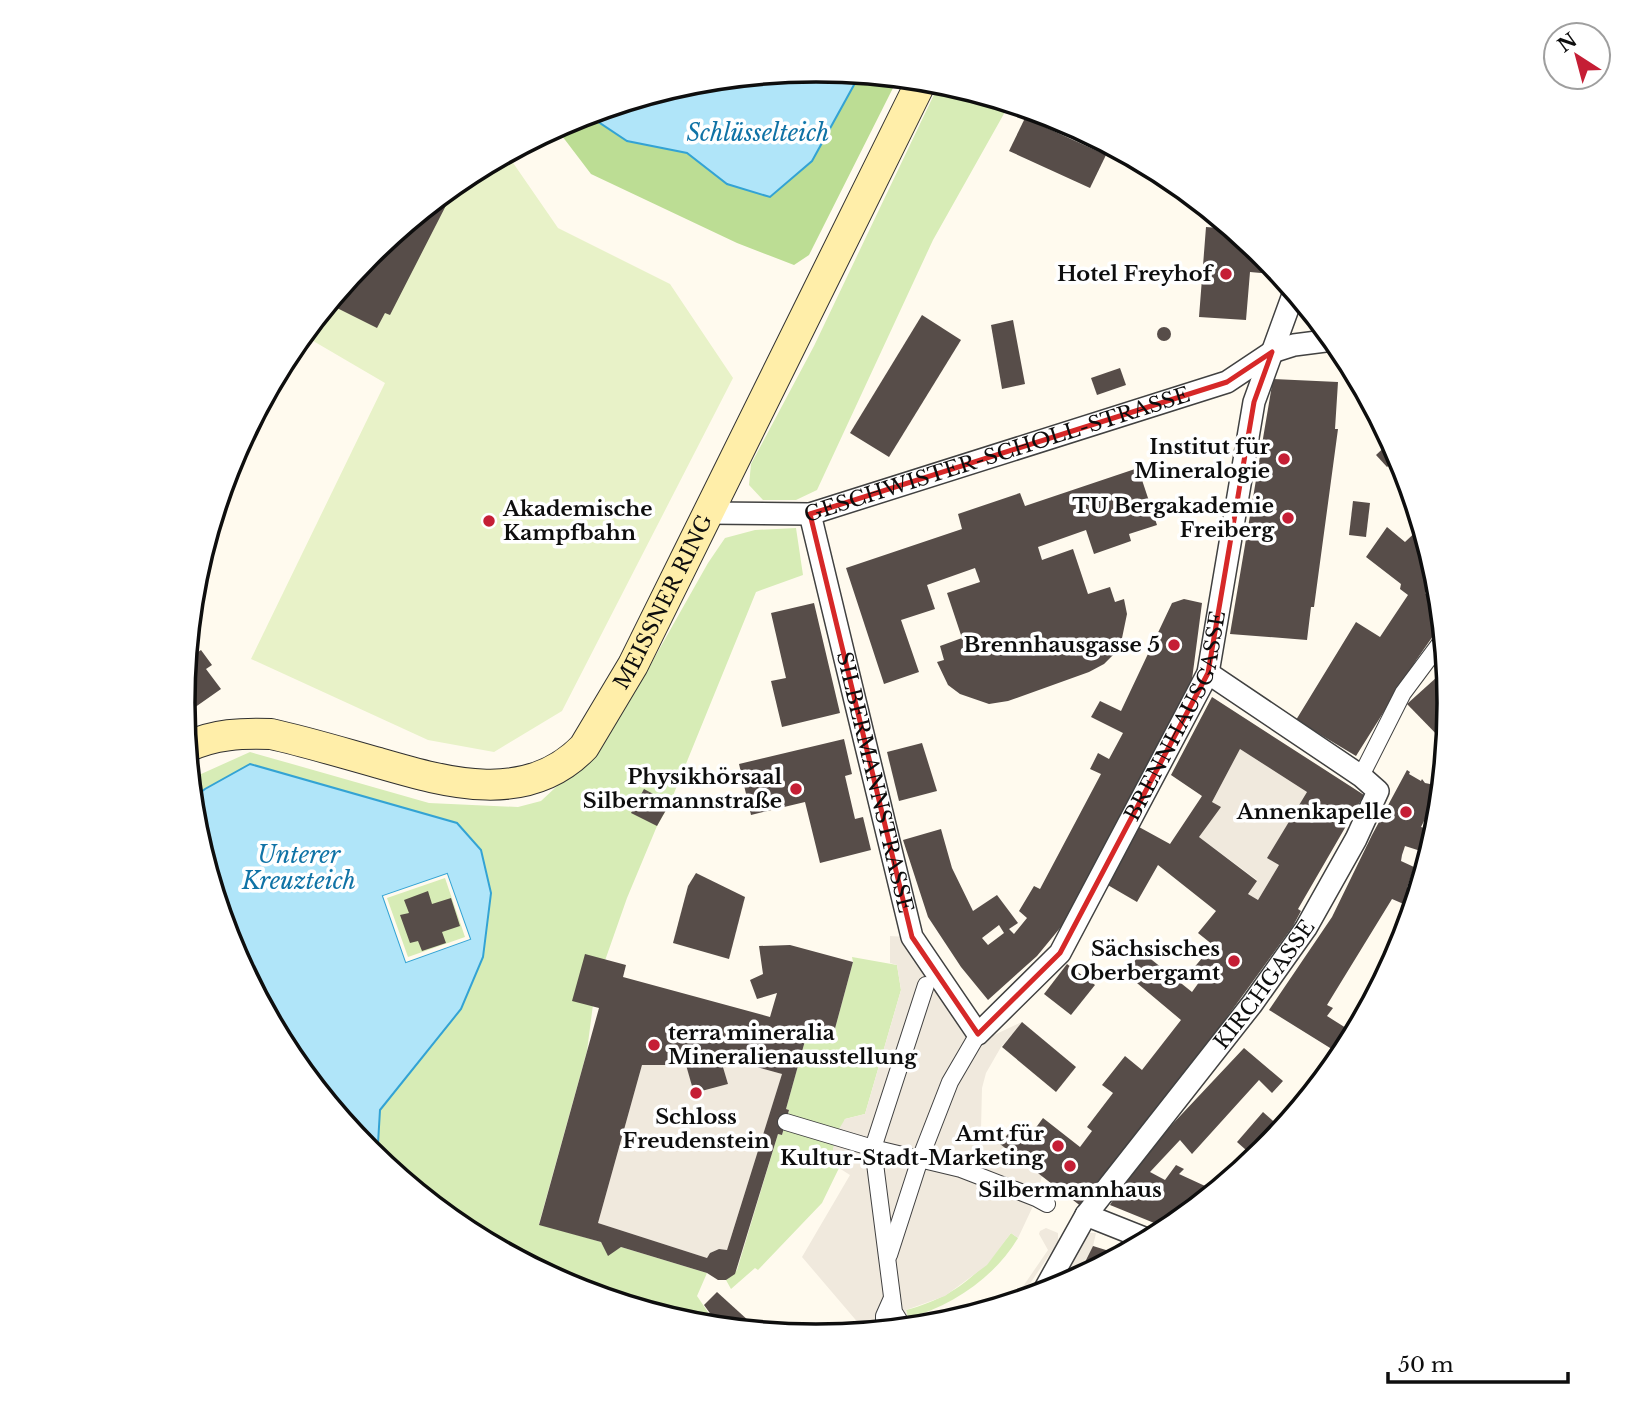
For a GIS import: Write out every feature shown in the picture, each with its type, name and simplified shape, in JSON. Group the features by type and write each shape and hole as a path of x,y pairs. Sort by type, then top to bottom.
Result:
{"main road":[{"name":"MEISSNER RING","path":"197,744 242,733 271,734 440,781 473,786 536,778 559,768 584,747 633,665 917,91"}],"street":[{"name":"BRENNHAUSGASSE","path":"978,1034 1060,953 1208,673 1254,402 1290,302"},
{"name":"GESCHWISTER-SCHOLL-STRASSE","path":"708,513 810,514 1227,382 1272,352 1294,345 1321,342"},
{"name":"SILBERMANNSTRASSE","path":"810,514 912,937 978,1034"},
{"path":"1208,673 1361,776 1403,693 1435,650"},
{"name":"KIRCHGASSE","path":"1086,1215 1252,1004 1306,928 1356,839 1378,791 1361,776"},
{"path":"898,1319 894,1312 873,1148 926,985"},
{"path":"887,1260 919,1159 950,1082 978,1034"},
{"path":"786,1122 873,1148 961,1169 1041,1201"},
{"path":"1051,1278 1086,1215 1137,1235"},
{"path":"884,1320 892,1298"}],"highlighted area":[{"path":"1272,352 1254,402 1208,673 1060,953 978,1034 912,937 810,514 1227,382"}],"green space":[{"path":"855,84 893,88 809,255 794,265 737,243 591,174 563,137 599,122 627,141 687,153 727,184 812,161"},
{"path":"935,93 1005,112 933,240 817,490 796,500 763,500 749,485 751,464 814,346"},
{"name":"Akademische Kampfbahn","path":"512,162 558,228 670,284 733,378 562,711 494,752 428,740 251,659 385,383 313,341 349,294 407,236 471,187"},
{"path":"796,528 803,575 756,592 670,803 657,826 627,898 595,989 587,1051 539,1224 601,1242 608,1255 621,1247 707,1273 697,1296 710,1315 656,1304 617,1292 542,1261 471,1220 407,1171 377,1143 349,1113 300,1049 259,978 228,903 216,864 200,775 250,752 429,803 518,807 541,801 599,747 725,538 755,530"},
{"path":"852,957 897,965 901,990 865,1114 845,1119 833,1158 839,1168 822,1203 758,1270 755,1268 731,1289 726,1280 737,1270 778,1134 782,1135 789,1110 786,1109 808,1030 833,1036 853,962"},
{"path":"1011,1233 1018,1238 997,1266 984,1278 956,1298 908,1318 906,1310 924,1305 953,1290 966,1282"}],"shaded area":[{"path":"1240,749 1307,792 1268,857 1279,865 1258,900 1248,894 1257,880 1199,837 1220,807 1212,802"},
{"path":"890,936 906,937 978,1034 992,1036 1022,1022 1001,1047 986,1073 982,1088 981,1129 1042,1176 1034,1204 1018,1238 1011,1233 987,1265 945,1296 906,1310 908,1318 858,1323 802,1257 850,1175 839,1168 833,1158 833,1148 845,1119 865,1114 901,990 897,965 890,963"},
{"path":"720,1057 782,1074 727,1250 719,1249 710,1253 707,1258 598,1223 642,1065 686,1065 695,1093 728,1084"},
{"path":"1046,1228 1058,1233 1058,1242 1027,1288 1018,1291 1048,1250 1040,1231"},
{"path":"1096,1233 1093,1246 1083,1264 1062,1273 1083,1235"}],"water":[{"name":"Schlüsselteich","path":"816,82 855,84 812,161 770,197 727,184 687,153 627,141 599,122 656,103 735,88"},
{"name":"Unterer Kreuzteich","path":"250,764 457,823 481,850 491,893 483,957 461,1009 380,1110 378,1144 349,1113 300,1049 259,978 228,903 216,864 202,791","holes":["447,874 470,939 406,962 383,896"]}],"pier":[{"path":"447,874 470,939 406,962 383,896","holes":["445,878 465,937 408,957 387,898"]}],"building":[{"path":"1025,118 1106,155 1090,188 1009,151"},
{"path":"446,205 390,315 385,313 377,328 338,308 377,264"},
{"name":"Hotel Freyhof","path":"1206,227 1216,228 1265,273 1250,272 1246,320 1199,317"},
{"path":"922,315 961,340 889,457 850,433"},
{"path":"1013,320 1025,384 1002,389 991,325"},
{"path":"1161,327 1167,327 1171,334 1167,341 1161,341 1157,337 1157,331"},
{"path":"1120,368 1126,385 1097,395 1091,378"},
{"name":"TU Bergakademie Freiberg","path":"1273,379 1338,382 1335,429 1338,429 1314,607 1311,607 1307,640 1230,634"},
{"path":"1383,449 1390,465 1387,467 1376,455"},
{"path":"1138,468 1157,525 1129,534 1131,541 1094,554 1086,530 1038,547 1042,560 1073,549 1088,594 1110,587 1115,602 1124,599 1127,614 1121,643 1104,664 1008,701 989,704 960,694 948,685 937,662 944,660 940,646 962,638 947,593 980,582 975,568 927,585 935,609 901,620 919,672 884,684 846,568 962,529 958,514 1020,493 1025,506"},
{"path":"1353,501 1370,503 1366,537 1349,535"},
{"path":"1387,527 1405,542 1414,533 1426,582 1425,593 1428,595 1433,636 1356,756 1296,720 1356,622 1380,637 1408,595 1400,589 1401,584 1366,557"},
{"path":"1184,599 1202,603 1191,687 1074,911 1037,956 988,1000 961,967 928,917 903,840 941,829 952,868 973,911 997,895 1018,923 1009,929 1014,934 1027,918 1019,911 1034,886 1040,889 1101,774 1090,769 1098,753 1109,759 1123,733 1091,717 1100,701 1121,711 1172,603","holes":["999,925 1004,933 988,945 982,938"]},
{"path":"814,603 840,713 782,727 771,681 786,678 771,613"},
{"path":"201,650 212,665 206,669 221,689 195,707 198,652"},
{"path":"1437,677 1436,734 1407,704"},
{"path":"1212,697 1364,795 1298,909 1301,911 1293,926 1209,1042 1082,1207 1000,1144 1014,1126 1029,1137 1043,1118 1080,1147 1092,1131 1087,1127 1113,1093 1102,1085 1125,1056 1142,1070 1181,1020 1125,973 1142,952 1192,992 1202,978 1192,970 1213,945 1198,933 1216,911 1158,865 1137,902 1106,884 1139,827 1170,844 1202,796 1171,775","holes":["1240,749 1307,792 1267,858 1279,865 1258,900 1248,894 1257,881 1199,837 1221,807 1212,802"]},
{"name":"Physikhörsaal Silbermannstraße","path":"844,739 852,774 845,776 855,819 863,817 871,850 820,863 805,802 751,815 739,764"},
{"path":"922,743 937,791 899,801 887,752"},
{"path":"1407,770 1421,781 1422,779 1425,783 1432,784 1428,814 1421,827 1425,828 1420,851 1405,846 1402,855 1401,861 1414,867 1404,904 1392,899 1327,1005 1333,1008 1327,1016 1346,1028 1349,1023 1333,1050 1269,1010 1332,917"},
{"path":"644,789 670,803 657,826 631,813"},
{"path":"696,873 745,897 729,959 673,943 688,886"},
{"path":"428,891 432,904 451,898 460,926 442,932 446,943 422,951 418,941 410,943 400,915 409,913 404,900"},
{"path":"790,945 853,962 833,1036 808,1030 786,1109 789,1110 782,1135 778,1134 735,1274 726,1280 718,1280 707,1273 621,1247 608,1256 601,1242 539,1225 599,1008 572,1001 585,954 626,965 623,977 770,1017 777,993 757,999 750,980 763,974 759,946","holes":["720,1057 782,1074 727,1250 719,1249 710,1253 707,1258 598,1223 642,1065 686,1065 694,1093 728,1084"]},
{"path":"1067,964 1095,985 1071,1015 1044,994"},
{"path":"1022,1022 1076,1067 1056,1092 1002,1047"},
{"path":"1244,1048 1283,1081 1272,1093 1259,1080 1192,1154 1180,1140 1150,1172 1165,1180 1176,1165 1184,1169 1179,1174 1207,1187 1156,1224 1110,1205 1134,1165"},
{"path":"1263,1112 1275,1123 1247,1151 1237,1142"},
{"path":"1093,1246 1110,1251 1084,1264"},
{"path":"717,1292 748,1320 712,1315 704,1305"}],"place":[{"name":"Hotel Freyhof","path":"1226,274"},
{"name":"Institut für Mineralogie","path":"1284,459"},
{"name":"TU Bergakademie Freiberg","path":"1288,518"},
{"name":"Akademische Kampfbahn","path":"489,521"},
{"name":"Brennhausgasse 5","path":"1174,645"},
{"name":"Physikhörsaal Silbermannstraße","path":"796,789"},
{"name":"Annenkapelle","path":"1406,812"},
{"name":"Sächsisches Oberbergamt","path":"1234,961"},
{"name":"terra mineralia Mineralienausstellung","path":"654,1045"},
{"name":"Schloss Freudenstein","path":"696,1093"},
{"name":"Amt für Kultur-Stadt-Marketing","path":"1058,1146"},
{"name":"Silbermannhaus","path":"1070,1166"}]}
